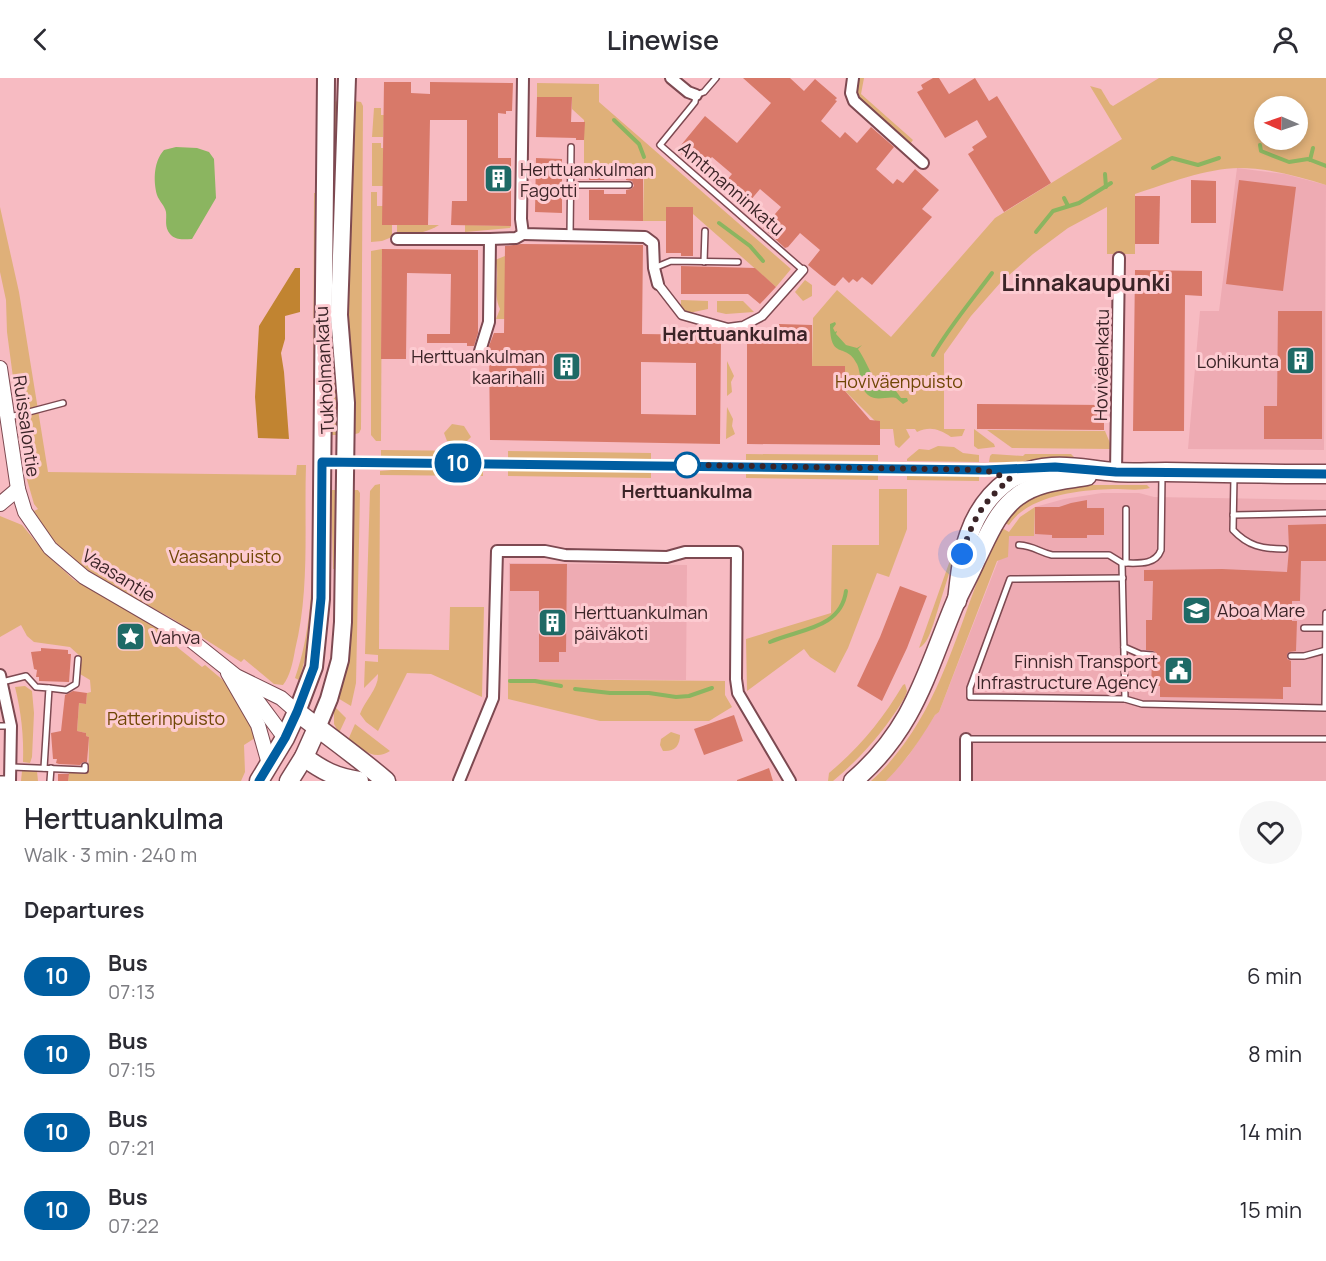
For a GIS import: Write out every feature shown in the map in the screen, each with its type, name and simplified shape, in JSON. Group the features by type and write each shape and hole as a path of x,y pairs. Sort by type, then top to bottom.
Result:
{"main road":[{"name":"Tukholmankatu","path":"297,712 314,667 321,598 326,78"},
{"name":"Tukholmankatu","path":"317,728 335,680 342,642 346,403 339,315 347,78"},
{"path":"957,601 962,554 975,520 986,501 1010,479 1039,469 1071,467 1116,472 1326,474"},
{"path":"853,781 883,750 914,705 957,601 996,520 1015,498 1032,487 1116,472"},
{"path":"260,781 297,712 386,781"},
{"path":"289,781 304,757 317,728"},
{"path":"285,738 304,757 325,772 359,781"}],"street":[{"path":"523,78 521,228 523,234"},
{"path":"671,78 688,92 696,95"},
{"path":"853,78 851,93 854,101 923,163"},
{"path":"397,239 516,238 523,234 645,237 653,243 654,268 658,284 682,315 728,328 743,326 762,316 803,270"},
{"path":"480,351 489,322 490,239"},
{"name":"Hoviväenkatu","path":"1116,472 1119,258"},
{"name":"Ruissalontie","path":"0,368 18,489"},
{"path":"0,489 18,489"},
{"path":"0,504 18,489"},
{"name":"Vaasantie","path":"18,489 25,512 50,548 64,562 84,577 187,637 243,681 281,698 297,712"},
{"path":"459,781 493,698 497,551 667,557 686,552 737,552 736,679 738,693 790,781"},
{"name":"Vaasantie","path":"226,669 258,725 269,764"},
{"path":"1,679 12,766 7,780"},
{"name":"Vaasantie","path":"243,681 285,738"},
{"path":"966,739 966,781"}],"lane":[{"path":"696,95 704,92 716,78"},
{"name":"Amtmanninkatu","path":"696,95 691,108 660,145 803,270"},
{"path":"570,236 571,147"},
{"path":"571,185 629,185"},
{"path":"704,262 705,231"},
{"path":"654,268 671,261 738,262"},
{"path":"7,418 63,403"},
{"path":"322,462 1039,469"},
{"path":"985,470 1032,487"},
{"path":"1019,544 1032,546 1044,554 1109,555 1124,563 1144,563 1157,559 1161,550 1162,472"},
{"path":"1234,473 1233,530 1252,545 1268,549 1284,549"},
{"path":"1125,699 1122,578 1126,509"},
{"path":"1233,515 1326,513"},
{"path":"1122,578 1010,579 970,688 970,697 1125,699 1142,704 1325,708 1326,613"},
{"path":"1304,628 1326,628"},
{"path":"1124,647 1140,654 1152,655"},
{"path":"1292,656 1304,656 1326,650"},
{"path":"1,679 26,676 36,687 66,690 76,684 78,659"},
{"path":"49,688 47,768 50,781"},
{"path":"966,739 1326,739"},
{"path":"12,766 85,770 85,766"}],"shaded area":[{"path":"176,147 197,148 209,152 214,159 216,198 192,239 177,239 170,234 166,226 165,210 156,189 155,171 158,160 164,150"},
{"path":"1237,168 1285,174 1326,185 1324,450 1188,449 1200,311 1219,311"},
{"path":"295,268 300,268 300,312 285,316 285,339 281,353 289,439 258,438 255,397 259,326"},
{"path":"835,322 833,328 846,345 857,348 862,345 858,349 881,386 896,391 901,398 907,398 908,401 903,404 896,398 875,398 865,392 853,357 839,350 833,343 830,324"},
{"path":"1102,493 1139,493 1154,497 1326,500 1326,781 886,781 909,755 939,712 1009,533 1035,507 1064,499"},
{"path":"509,563 687,565 686,680 508,679"}],"green space":[{"path":"859,78 864,78 861,94 913,140 910,144 861,101 857,93"},
{"name":"Hoviväenpuisto","path":"1159,78 1326,78 1326,185 1283,173 1239,168 1200,174 1135,194 1135,254 1107,254 1107,207 1068,228 1001,282 971,316 944,354 944,429 965,429 962,436 951,437 934,429 917,432 915,429 906,429 910,437 899,448 895,445 893,429 880,429 880,421 875,421 845,391 845,367 812,366 813,318 837,290 891,337 995,218 1122,139 1090,86 1101,89 1113,106"},
{"path":"537,83 599,84 599,102 791,269 776,287 693,214 693,207 667,207 666,221 643,221 644,171 584,170 584,120 572,109 572,97 537,97"},
{"path":"340,101 337,221 332,220 332,102"},
{"path":"354,101 361,102 363,106 361,429 359,433 352,435 346,311"},
{"path":"374,108 381,108 381,115 384,115 383,137 372,137"},
{"path":"372,143 381,143 381,148 383,148 383,186 372,186"},
{"path":"371,192 377,192 377,206 383,206 392,225 392,237 382,241 371,242"},
{"path":"314,193 316,193 319,212 315,435 313,433"},
{"name":"Vaasanpuisto","path":"0,207 19,292 48,472 296,475 297,465 306,465 303,604 292,664 283,685 274,684 244,659 241,662 68,557 48,533 34,511 38,509 34,504 26,476 7,332 6,300 0,272"},
{"path":"397,225 439,225 424,232 408,234 397,233"},
{"path":"465,225 511,226 510,228 465,232"},
{"path":"382,249 381,441 376,441 371,435 371,251"},
{"path":"505,256 505,319 496,319 500,309 495,260"},
{"path":"805,280 812,285 812,296 803,301 795,292"},
{"path":"681,300 708,301 708,309 689,313 681,309"},
{"path":"717,301 743,301 754,312 726,314 717,312"},
{"path":"336,352 339,435 329,435 330,353"},
{"path":"727,361 734,376 731,382 732,392 727,396"},
{"path":"727,407 733,419 732,426 735,434 726,439"},
{"path":"452,424 464,426 471,437 467,441 447,441 444,433"},
{"path":"974,429 995,447 978,449 974,446"},
{"path":"987,430 1105,431 1110,449 1012,448"},
{"path":"938,446 954,447 963,453 979,455 979,462 907,461 919,449 929,450"},
{"path":"381,450 475,451 475,457 381,456"},
{"path":"508,451 651,453 651,459 508,458"},
{"path":"746,454 878,455 878,461 746,460"},
{"path":"992,454 1023,456 1025,454 1071,454 1074,457 1020,464 989,462"},
{"path":"483,470 483,476 380,475 380,471"},
{"path":"508,470 651,471 651,478 508,476"},
{"path":"746,472 878,473 878,480 746,478"},
{"path":"907,474 979,475 979,481 907,480"},
{"path":"380,484 379,649 449,650 450,607 484,607 482,697 431,674 407,673 378,731 360,714 378,679 378,674 364,688 365,661 378,662 378,655 365,654 370,491 375,485"},
{"path":"1080,485 1147,485 1150,488 1086,491 1056,496 1029,507 1009,525 1003,522 1019,503 1047,490"},
{"path":"879,489 907,489 907,529 889,577 877,573 848,648 835,673 810,657 804,649 747,691 746,639 831,613 832,545 879,545"},
{"path":"314,490 313,610 299,680 295,678 307,633 310,609 312,491"},
{"path":"331,490 339,490 338,569 333,569"},
{"path":"351,490 358,490 360,493 356,683 351,706 336,697"},
{"path":"1035,507 1034,536 1009,536 1008,557 997,561 939,712 906,758 886,781 871,781 896,755 917,725 934,694 1000,527 1009,532 1020,517"},
{"path":"972,509 961,535 931,631 919,648 960,532"},
{"name":"Patterinpuisto","path":"0,516 22,525 46,554 74,580 153,624 174,640 172,643 224,681 246,710 255,738 244,745 245,772 241,781 68,781 69,772 87,773 88,769 89,737 86,733 77,731 79,703 86,704 87,693 91,692 90,680 80,674 81,657 70,647 34,642 27,636 21,625 0,637"},
{"path":"508,679 725,681 725,695 732,707 709,721 600,721 508,699"},
{"path":"905,684 907,691 905,697 882,731 844,772 833,781 828,781 829,773 870,732"},
{"path":"25,686 32,691 34,713 30,763 23,762 22,724 15,687"},
{"path":"334,706 346,718 339,733 334,724"},
{"path":"355,724 390,751 379,755 373,754 348,740"},
{"path":"671,732 680,735 679,742 676,748 663,751 660,745 661,739"},
{"path":"24,770 37,771 38,781 21,781"}],"building":[{"path":"743,78 790,78 804,91 815,79 837,98 821,121 840,138 845,132 857,143 871,127 894,147 876,169 893,184 897,179 903,183 915,169 939,190 922,209 932,217 872,285 862,277 857,282 853,279 849,283 843,277 835,286 832,285 808,265 820,250 800,233 785,248 763,228 781,207 760,189 744,208 720,188 732,174 712,157 700,170 677,150 705,116 737,143 771,103"},
{"path":"933,78 939,78 949,94 975,78 989,101 997,96 1051,183 1004,212 968,154 974,150 972,147 987,137 977,120 945,138 917,92 923,89 921,85"},
{"path":"384,82 411,82 411,93 430,94 430,82 513,83 512,111 506,111 506,114 498,113 498,158 511,158 511,226 451,225 452,201 467,201 467,120 430,120 428,225 382,225"},
{"path":"537,97 572,97 571,122 585,122 584,140 536,137"},
{"path":"536,158 562,159 562,213 535,212"},
{"path":"589,171 604,171 604,180 589,180"},
{"path":"626,171 643,171 643,221 589,220 589,190 604,190 604,194 626,194 626,190 634,186 632,181 626,180"},
{"path":"1191,180 1216,181 1216,223 1191,223"},
{"path":"1239,180 1296,187 1283,291 1226,284"},
{"path":"1135,196 1160,196 1159,244 1135,244"},
{"path":"666,207 693,207 693,256 666,253"},
{"path":"521,244 643,245 642,334 721,335 720,444 490,440 489,346 494,333 504,333 505,246","holes":["641,362 696,363 696,415 641,414"]},
{"path":"382,249 478,250 478,333 474,346 467,346 467,343 427,343 427,334 450,334 451,274 407,273 406,359 381,359"},
{"path":"681,266 755,268 776,287 760,304 748,294 681,294"},
{"path":"1135,270 1202,271 1202,296 1185,295 1184,431 1133,431"},
{"name":"Lohikunta","path":"1278,311 1322,311 1322,439 1264,439 1264,406 1277,406"},
{"path":"779,324 812,325 812,366 845,366 845,391 870,420 880,421 880,445 747,444 747,335 779,335"},
{"path":"977,404 1104,405 1104,430 977,429"},
{"path":"1087,500 1087,508 1104,508 1104,535 1087,535 1087,538 1052,538 1052,535 1035,534 1035,507 1059,507"},
{"path":"1326,524 1326,561 1301,561 1300,601 1292,601 1292,621 1297,621 1296,651 1287,654 1287,659 1291,661 1291,687 1283,687 1283,699 1160,697 1160,686 1151,686 1152,661 1146,660 1155,659 1157,655 1154,651 1146,650 1146,620 1152,620 1153,581 1144,581 1144,570 1222,569 1287,572 1288,525"},
{"name":"Herttuankulman päiväkoti","path":"510,564 567,564 566,652 559,652 559,662 539,662 539,591 510,591"},
{"path":"900,586 927,596 907,648 882,701 857,686"},
{"path":"41,648 68,650 68,654 71,654 69,682 39,681 39,677 36,677 37,670 34,669 31,652 41,651"},
{"path":"73,691 87,693 86,704 79,703 77,731 86,733 89,737 87,762 80,765 59,764 56,763 57,759 53,759 51,733 61,731 65,695"},
{"path":"734,715 743,741 704,755 694,729"},
{"path":"769,768 773,781 737,781 737,780"},
{"path":"58,774 69,774 68,781 58,781"}],"waterway":[{"path":"614,120 639,144 644,157"},
{"path":"1310,160 1313,148"},
{"path":"1261,150 1289,162 1308,159 1326,166"},
{"path":"1153,168 1172,158 1198,165 1219,158"},
{"path":"1105,174 1106,187"},
{"path":"1036,232 1053,211 1079,203 1111,183"},
{"path":"1064,198 1068,206"},
{"path":"719,223 750,246 763,261"},
{"path":"933,355 992,273"},
{"path":"770,642 817,626 827,620 842,604 846,591"},
{"path":"510,681 535,681 561,686"},
{"path":"575,689 610,693 649,693 676,697 689,696 712,688"}],"bus line":[{"name":"10","path":"259,781 285,738 307,689 314,667 321,598 322,462 985,470 1071,467 1116,472 1326,474"}],"place":[{"name":"Herttuankulman Fagotti","path":"499,179"},
{"name":"Lohikunta","path":"1300,361"},
{"name":"Herttuankulman kaarihalli","path":"566,366"},
{"name":"Herttuankulma","path":"687,465"},
{"name":"Aboa Mare","path":"1196,610"},
{"name":"Herttuankulman päiväkoti","path":"553,622"},
{"name":"Vahva","path":"130,637"},
{"name":"Finnish Transport Infrastructure Agency","path":"1179,671"}],"district":[{"name":"Linnakaupunki","path":"1086,281"},
{"name":"Herttuankulma","path":"735,333"}],"route":[{"path":"687,465 985,470 1010,479 986,501 967,536 962,554"}]}
